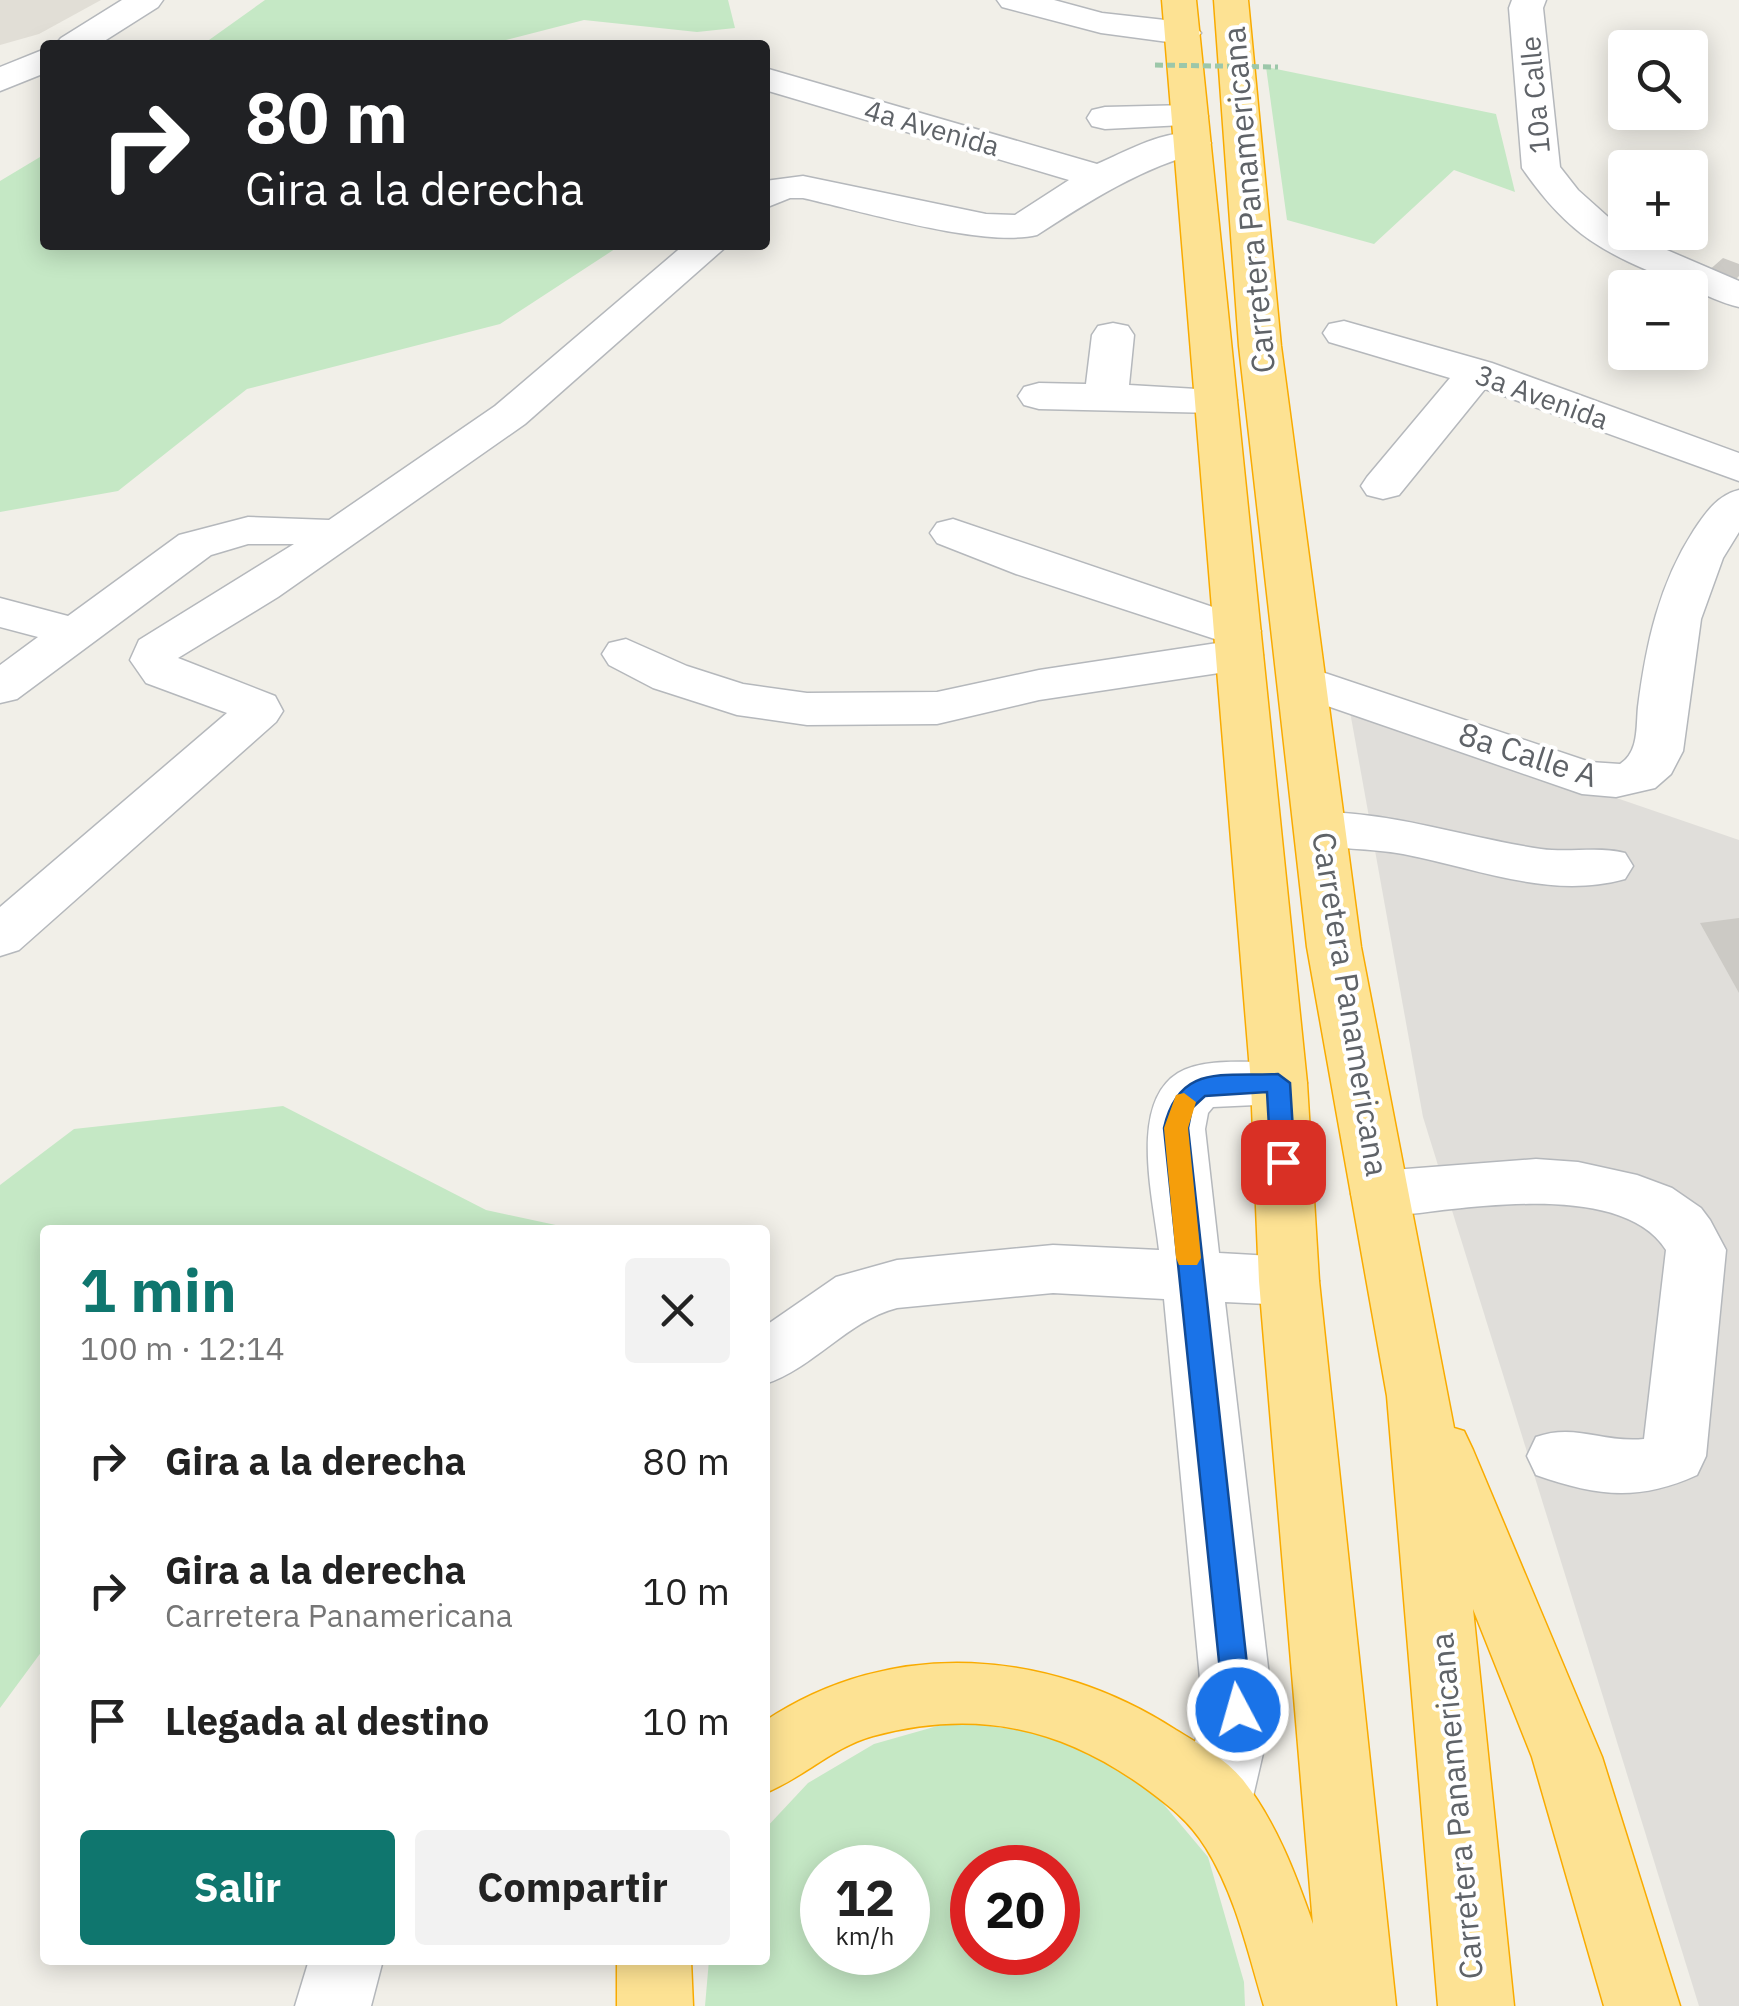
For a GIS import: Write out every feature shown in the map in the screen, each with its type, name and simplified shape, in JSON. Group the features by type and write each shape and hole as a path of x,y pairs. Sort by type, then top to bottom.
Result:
{"highway":[{"name":"Carretera Panamericana","path":"1231,0 1260,346 1334,947 1419,1396 1476,2006"},
{"name":"Carretera Panamericana","path":"1172,33 1191,130 1278,1083 1289,1281 1358,2006"},
{"path":"1419,1396 1566,1757 1642,2006"},
{"path":"770,1757 827,1721 903,1695 975,1690 1048,1701 1126,1733 1216,1801 1244,1847 1268,1901 1302,2006"},
{"path":"654,1965 654,2006"}],"street":[{"path":"80,40 146,0"},
{"path":"1014,0 1101,22 1172,33"},
{"name":"10a Calle","path":"1530,0 1526,8 1542,168 1564,198 1597,230 1645,256 1739,295"},
{"path":"0,80 40,62"},
{"name":"4a Avenida","path":"770,80 1100,177"},
{"path":"1105,118 1191,130"},
{"path":"774,191 803,187 1006,229 1023,227 1100,177 1163,150 1191,130"},
{"path":"0,937 256,715 258,707 164,672 154,660 156,651 262,586 510,415 702,250"},
{"name":"3a Avenida","path":"1344,333 1408,356 1477,372 1739,468"},
{"path":"1106,398 1113,336"},
{"path":"1384,486 1477,372"},
{"path":"1039,396 1216,400"},
{"name":"8a Calle A","path":"1304,681 1582,777 1607,782 1636,776 1654,764 1658,750 1671,630 1692,571 1717,526 1739,503"},
{"path":"0,688 195,545 222,532 263,528 339,534"},
{"path":"953,533 1238,643"},
{"path":"0,612 72,632"},
{"path":"626,654 670,677 738,699 807,710 938,708 1238,643"},
{"path":"1321,829 1358,828 1393,833 1549,868 1607,866"},
{"path":"1216,1801 1238,1710 1176,1128 1181,1104 1199,1088 1278,1083"},
{"path":"1380,1194 1532,1182 1591,1185 1648,1204 1680,1225 1696,1250 1674,1456 1652,1468 1622,1469 1559,1456"},
{"path":"770,1356 858,1294 897,1284 1053,1269 1289,1281"},
{"path":"333,2006 345,1965"}],"path":[{"path":"1172,33 1278,68"}],"shaded area":[{"path":"0,0 101,0 39,34 0,45"},
{"path":"1349,706 1739,840 1739,2006 1699,2006 1423,1117"}],"green space":[{"path":"265,0 728,0 735,28 697,32 584,20 506,40 209,40"},
{"path":"1266,67 1496,114 1515,192 1454,170 1374,244 1287,220"},
{"path":"40,157 40,250 613,250 500,324 247,389 118,491 0,512 0,181"},
{"path":"283,1106 486,1210 556,1225 40,1225 40,1654 0,1708 0,1185 74,1129"},
{"path":"955,1721 1059,1736 1139,1775 1208,1857 1244,1982 1245,2006 705,2006 709,1965 770,1965 770,1824 808,1783 874,1744"}],"building":[{"path":"1723,258 1739,264 1739,276 1733,282 1708,271"},
{"path":"1739,918 1739,993 1700,923"}],"slow traffic":[{"path":"1184,1102 1176,1128 1188,1258"}],"route":[{"path":"1238,1710 1176,1128 1181,1104 1199,1088 1278,1083 1283,1162"}]}
